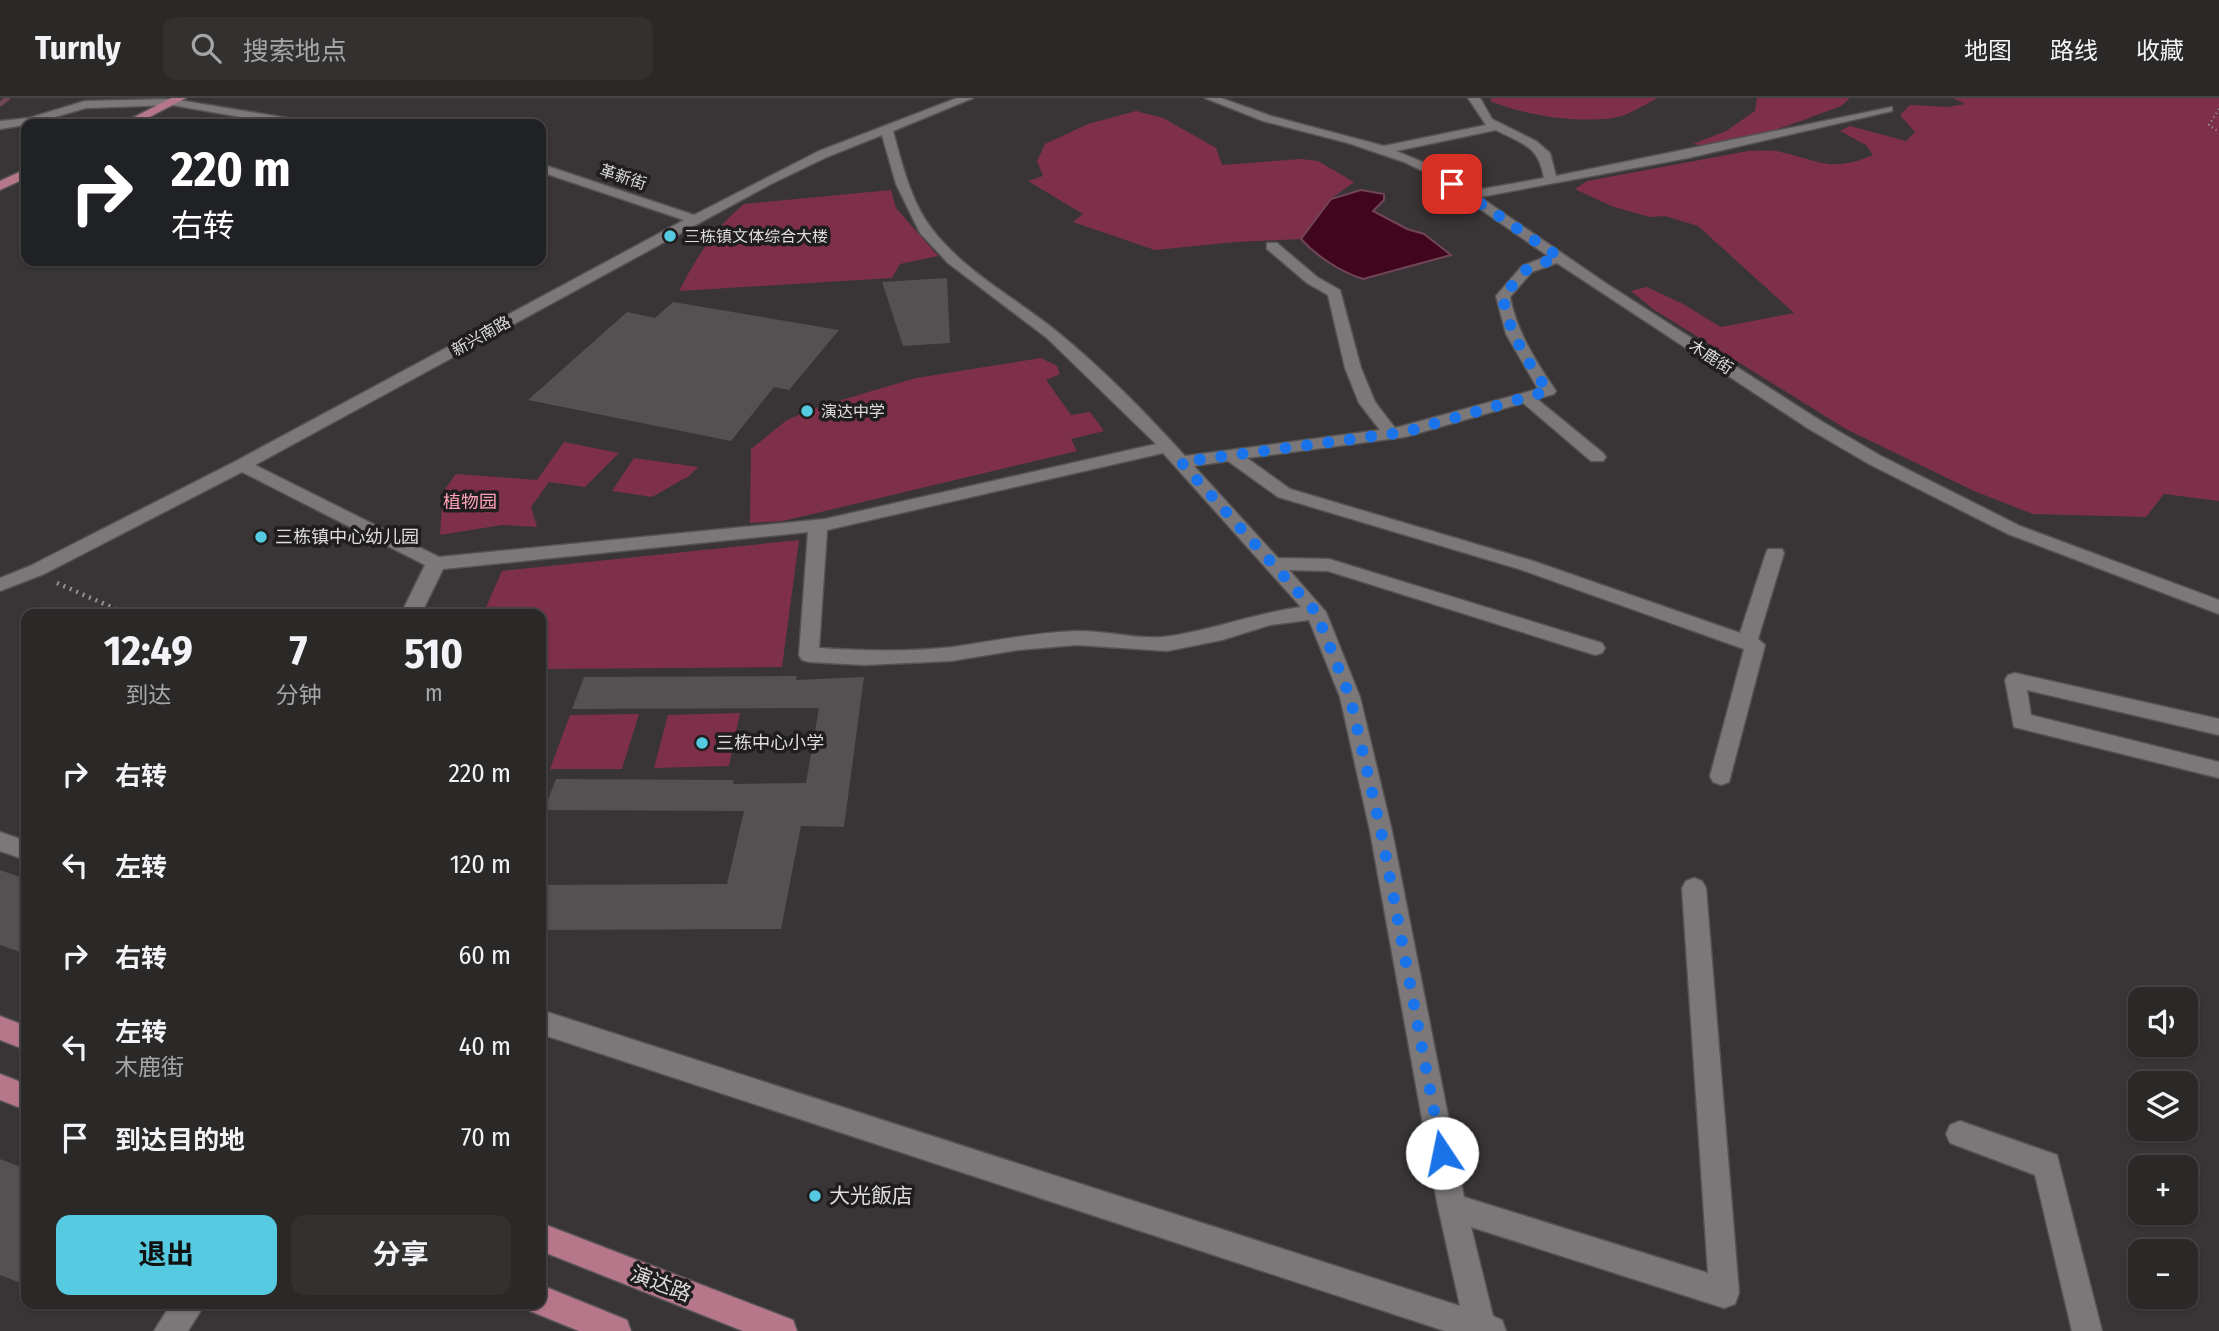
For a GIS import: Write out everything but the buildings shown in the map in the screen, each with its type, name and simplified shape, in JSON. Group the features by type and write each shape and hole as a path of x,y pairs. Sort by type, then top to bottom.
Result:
{"main road":[{"path":"137,119 176,100"},
{"path":"0,186 21,176"},
{"path":"0,1028 21,1036"},
{"path":"0,1087 21,1095"},
{"name":"演达路","path":"546,1239 782,1331"},
{"path":"546,1302 615,1331"}],"street":[{"name":"新兴南路","path":"0,585 37,570 242,466 694,219 822,154 967,98"},
{"name":"木鹿街","path":"1211,98 1254,113 1386,149 1435,172 1815,425 1875,460 2014,530 2219,607"},
{"path":"1474,98 1488,121 1532,144 1546,156 1551,181"},
{"path":"37,119 85,106 176,100 273,119"},
{"path":"1468,195 1688,154 1888,109"},
{"path":"0,125 21,122"},
{"path":"1386,149 1498,126"},
{"path":"886,129 902,184 925,230 953,260 1052,335 1174,454 1316,612 1350,697 1381,831 1452,1207 1484,1330"},
{"name":"革新街","path":"546,170 694,219"},
{"path":"1272,246 1312,280 1335,293 1353,368 1367,403 1391,434"},
{"path":"242,466 436,563 818,526 1174,454 1231,455 1391,434 1548,391 1534,371 1505,313 1503,296 1527,269 1559,257"},
{"path":"1526,398 1597,457"},
{"path":"1231,455 1283,494 1526,565 1748,640 1755,645 1721,776"},
{"path":"818,526 809,654 864,658 951,654 1018,643 1077,638 1167,645 1222,633 1269,618 1316,612"},
{"path":"1748,640 1775,553"},
{"path":"413,609 436,563"},
{"path":"1275,564 1329,565 1595,648"},
{"path":"2219,727 2015,680 2021,721 2219,770"},
{"path":"0,841 21,849"},
{"path":"1452,1207 1724,1293 1694,888"},
{"path":"546,1024 1484,1330"},
{"path":"1960,1134 2047,1165 2087,1331"},
{"path":"169,1331 186,1309"}],"path":[{"path":"2219,109 2210,125 2219,132"},
{"path":"37,570 69,590 115,609"}],"green space":[{"path":"1492,98 1658,98 1619,117 1582,120 1519,111 1490,101"},
{"path":"1757,98 1850,98 1841,106 1746,139 1707,145 1693,144 1726,131 1755,111"},
{"path":"1953,98 2219,98 2219,501 2164,494 2146,517 2033,514 1974,491 1846,429 1653,309 1631,291 1647,287 1683,304 1721,327 1794,313 1698,226 1665,216 1650,217 1611,206 1575,189 1587,181 1748,151 1776,151 1834,164 1858,161 1873,155 1866,145 1840,131 1850,126 1906,141 1915,132 1900,115 1910,105 1947,107 1965,104"},
{"path":"1136,111 1163,118 1216,148 1222,165 1301,159 1318,161 1354,182 1331,199 1301,239 1155,250 1073,222 1083,214 1028,181 1043,176 1037,161 1045,144 1088,124"},
{"path":"891,190 896,208 938,256 900,264 892,278 679,291 707,244 744,204"},
{"path":"1041,358 1057,366 1060,374 1046,380 1071,415 1090,412 1104,431 1071,439 1077,451 783,521 750,523 751,449 787,420 821,406 916,378"},
{"name":"植物园","path":"564,442 619,453 585,487 549,482 531,507 537,527 502,525 440,535 443,492 456,474 537,480"},
{"path":"634,458 698,467 689,476 652,497 612,491"},
{"path":"799,540 782,667 546,669 546,609 485,609 502,571"},
{"path":"740,713 729,766 654,768 668,715"},
{"path":"639,714 622,769 550,769 570,715"}],"shaded area":[{"path":"1361,190 1384,194 1384,200 1373,211 1407,229 1424,234 1451,255 1363,279 1321,257 1301,239 1331,199"}],"waterway":[{"path":"0,104 8,98"}],"place":[{"name":"三栋镇文体综合大楼","path":"670,236"},
{"name":"演达中学","path":"807,411"},
{"name":"三栋镇中心幼儿园","path":"261,537"},
{"name":"三栋中心小学","path":"702,743"},
{"name":"大光飯店","path":"815,1196"}],"route":[{"path":"1442,1153 1381,831 1350,697 1316,612 1181,462 1405,432 1548,391 1534,371 1505,313 1503,296 1527,269 1559,257 1452,184"}]}
